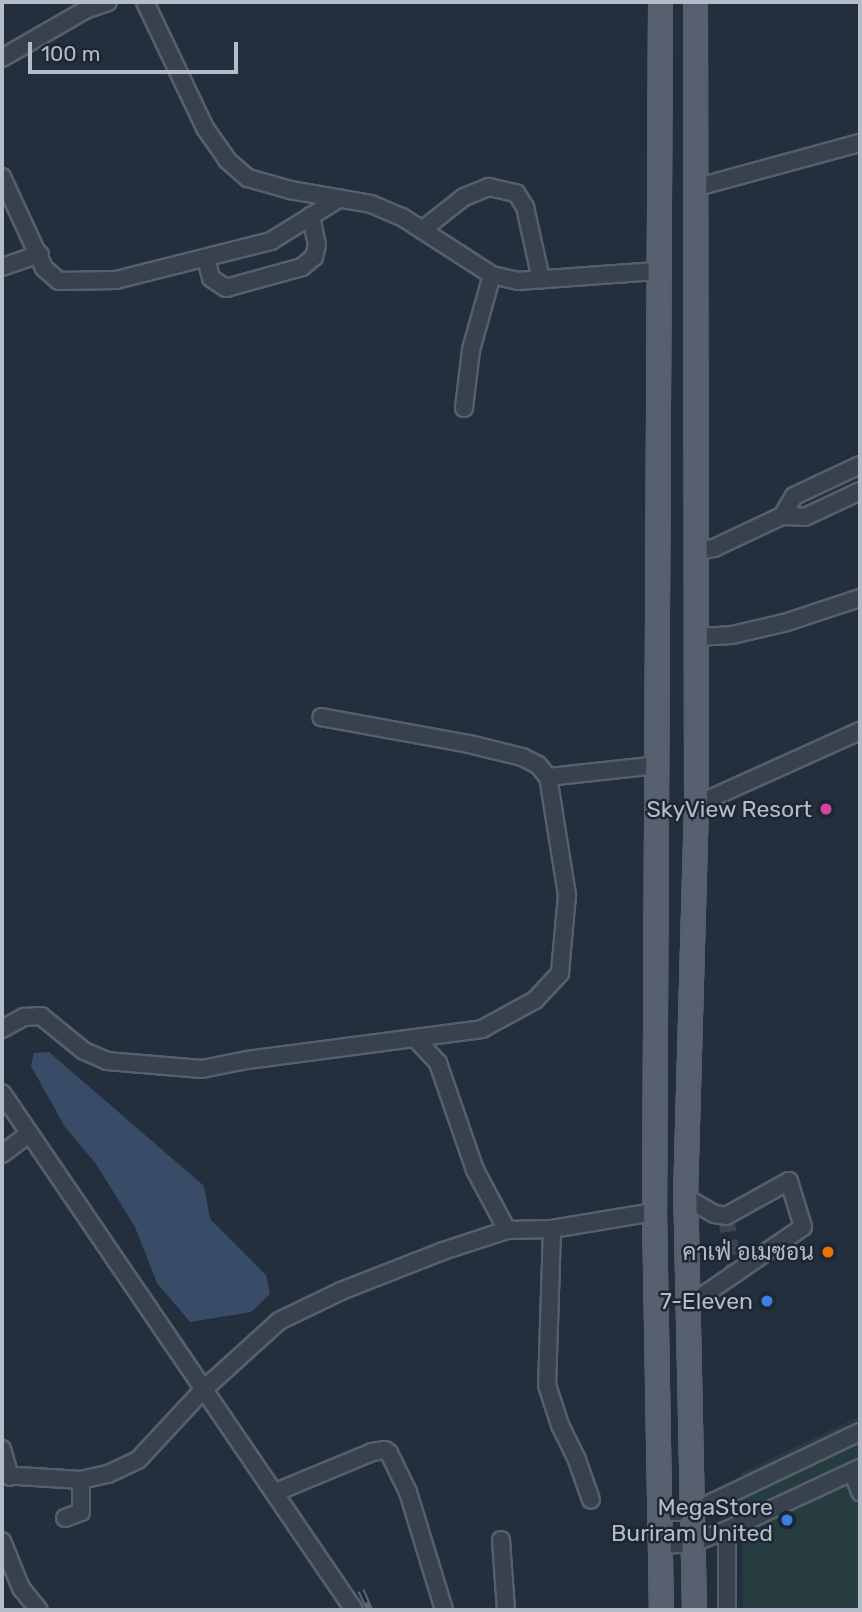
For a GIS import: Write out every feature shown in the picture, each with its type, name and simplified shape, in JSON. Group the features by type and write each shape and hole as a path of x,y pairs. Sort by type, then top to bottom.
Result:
{"main road":[{"path":"660,2 654,1212 661,1610"},
{"path":"694,1610 685,1197 696,805 695,2"}],"street":[{"path":"2,58 85,10 108,2"},
{"path":"145,2 205,128 227,160 248,178 371,204 402,216 492,275 518,281 657,271"},
{"path":"694,188 860,143"},
{"path":"2,177 40,254 44,268 59,281 116,280 271,241 340,198"},
{"path":"422,230 464,197 489,187 516,193 525,207 541,279"},
{"path":"206,259 211,278 226,288 302,267 314,257 317,245 311,216"},
{"path":"2,267 40,254"},
{"path":"464,408 471,350 492,275"},
{"path":"782,516 794,496 860,466"},
{"path":"695,552 714,548 782,516 804,517 860,491"},
{"path":"696,637 732,635 784,623 860,598"},
{"path":"2,1029 30,1015 40,1016 84,1051 107,1061 202,1069 247,1060 482,1030 535,1000 560,973 567,895 548,778 538,765 522,757 469,744 321,717"},
{"path":"696,805 860,731"},
{"path":"548,778 658,765"},
{"path":"415,1038 438,1063 475,1170 507,1230"},
{"path":"2,1093 354,1610"},
{"path":"2,1154 29,1133"},
{"path":"685,1197 715,1214 726,1216 789,1181 803,1227 686,1307"},
{"path":"2,1449 6,1476 81,1480 108,1474 138,1460 203,1390 279,1321 341,1291 443,1251 507,1230 552,1228 654,1212"},
{"path":"552,1228 548,1385 560,1425 577,1460 590,1500"},
{"path":"660,1512 692,1512 860,1432"},
{"path":"275,1492 372,1452 385,1450 408,1492 444,1610"},
{"path":"660,1545 693,1543 727,1530 856,1470 860,1492"},
{"path":"65,1518 81,1512 81,1480"},
{"path":"727,1530 727,1610"},
{"path":"501,1540 506,1610"},
{"path":"2,1541 21,1588 39,1610"}],"green space":[{"path":"860,1416 860,1610 743,1610 741,1473"}],"water":[{"path":"49,1052 204,1186 210,1219 266,1275 270,1294 251,1312 190,1322 157,1283 135,1227 96,1164 65,1127 31,1066 34,1053"}],"tunnel":[{"path":"726,1216 734,1273"}],"railway":[{"path":"361,1590 370,1610"}],"place":[{"name":"SkyView Resort","path":"826,809"},
{"name":"คาเฟ่ อเมซอน","path":"828,1252"},
{"name":"7-Eleven","path":"767,1301"},
{"name":"MegaStore Buriram United","path":"787,1520"}]}
